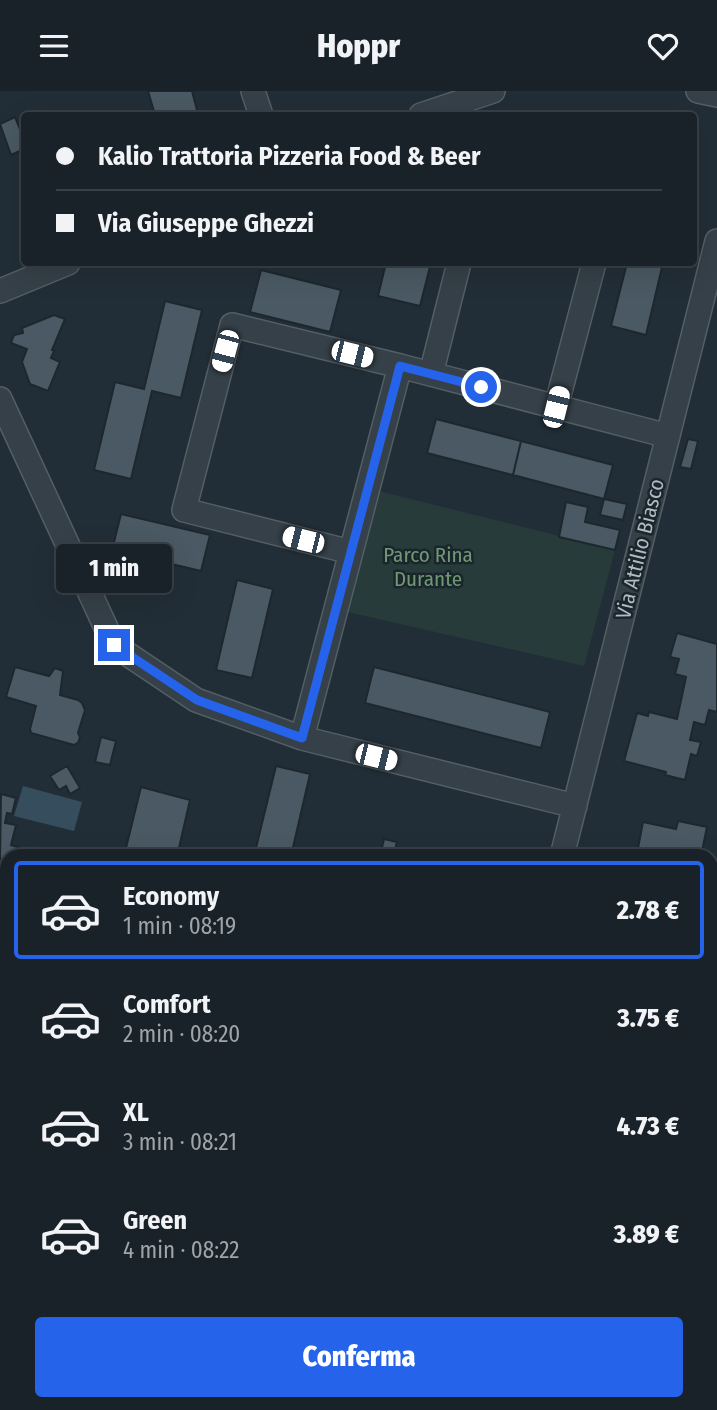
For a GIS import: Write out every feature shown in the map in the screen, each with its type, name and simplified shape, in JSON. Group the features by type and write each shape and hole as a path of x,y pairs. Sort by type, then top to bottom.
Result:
{"street":[{"path":"253,91 260,112"},
{"path":"430,112 493,91"},
{"path":"698,91 717,95"},
{"name":"Via Attilio Biasco","path":"564,849 717,241"},
{"path":"0,291 61,266"},
{"path":"431,374 458,266"},
{"path":"556,407 593,266"},
{"path":"351,552 184,510 232,325 668,436"},
{"path":"302,738 400,366"},
{"path":"0,399 114,645 197,700 302,738 575,807"}],"green space":[{"name":"Parco Rina Durante","path":"378,491 615,550 584,666 348,612"}],"water":[{"path":"23,786 82,802 74,831 14,816"}],"building":[{"path":"148,91 192,91 197,112 154,112"},
{"path":"15,117 21,132 21,150 11,155 0,124"},
{"path":"385,266 430,266 420,306 378,296"},
{"path":"626,266 662,266 646,335 611,326"},
{"path":"261,270 341,290 330,332 250,312"},
{"path":"165,301 202,310 181,398 152,391 131,479 94,470 115,382 144,389"},
{"path":"54,315 65,319 52,350 54,351 51,358 60,362 48,391 30,384 22,362 27,349 11,343 14,335 23,333 22,328"},
{"path":"436,419 521,441 513,475 427,453"},
{"path":"688,439 698,441 691,469 680,467"},
{"path":"521,441 613,465 604,499 513,475"},
{"path":"604,499 627,504 623,520 600,515"},
{"path":"566,502 588,507 585,522 620,530 615,550 559,537"},
{"path":"121,514 210,535 201,571 112,550"},
{"path":"237,580 273,589 252,678 216,670"},
{"path":"677,633 717,644 717,712 709,710 705,725 694,722 690,740 701,742 697,756 691,754 685,780 624,761 637,713 648,716 649,712 677,719 686,677 675,674 679,659 670,657"},
{"path":"15,667 49,676 55,668 63,671 60,695 78,700 85,710 78,743 74,745 31,733 36,706 6,697"},
{"path":"374,667 550,712 541,748 365,703"},
{"path":"101,737 116,741 110,765 95,762"},
{"path":"67,766 80,788 70,794 66,786 59,790 50,776"},
{"path":"276,766 310,774 293,849 256,849"},
{"path":"141,787 190,800 179,848 126,849"},
{"path":"1,794 16,798 12,814 7,813 5,823 16,825 11,845 24,849 0,849"},
{"path":"678,821 707,827 702,849 638,848 643,822 676,829"},
{"path":"384,839 397,842 395,849 382,849"}],"route":[{"path":"114,645 197,700 302,738 400,366 481,387"}]}
